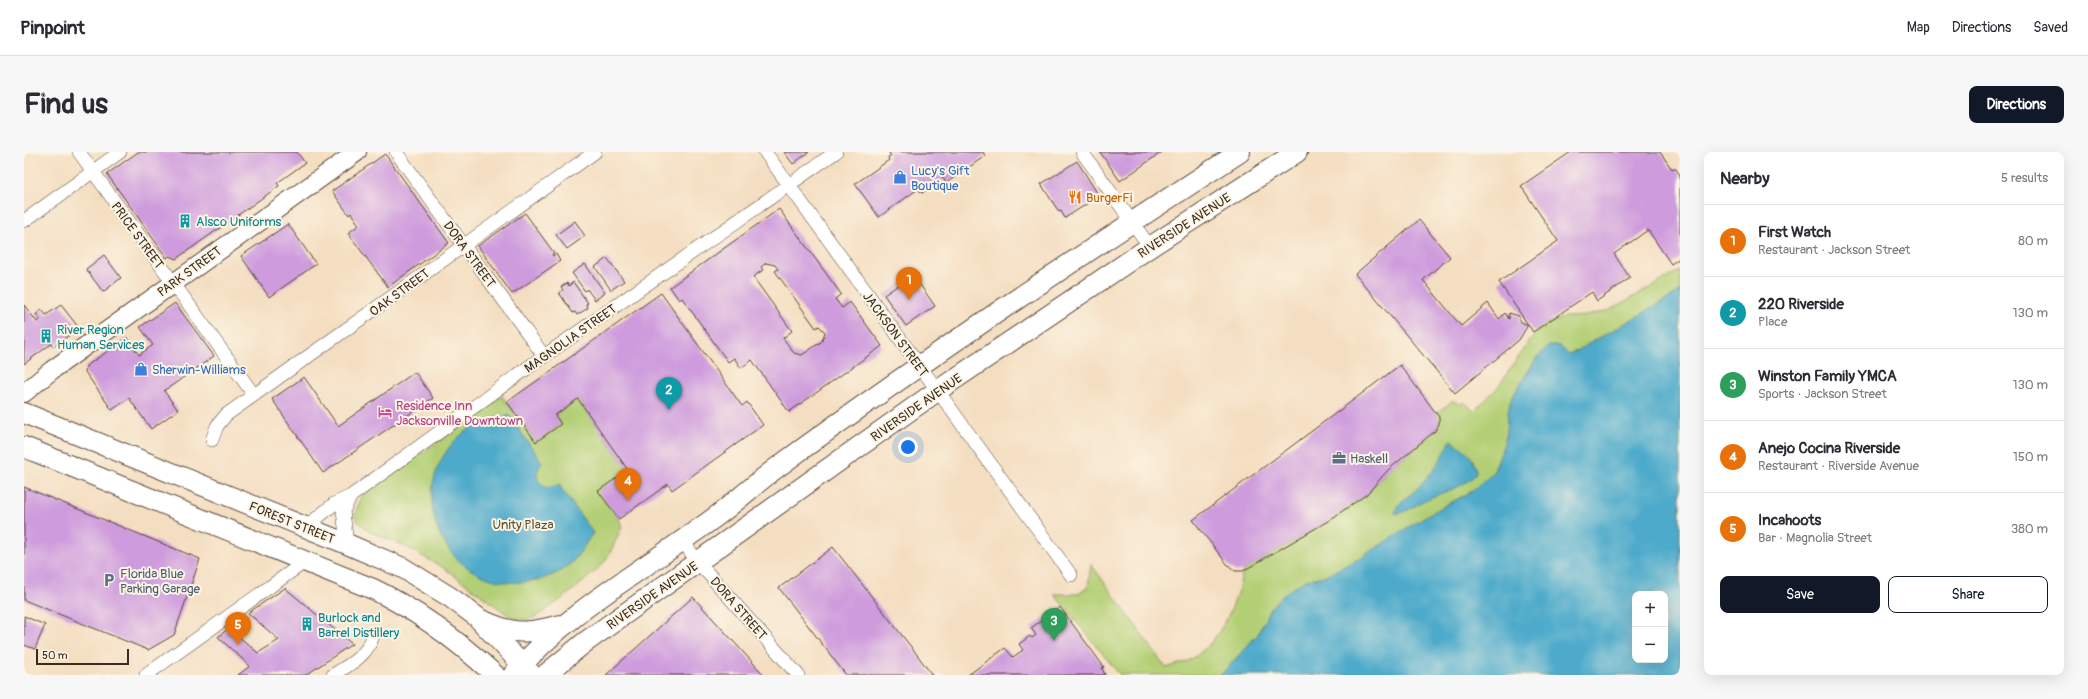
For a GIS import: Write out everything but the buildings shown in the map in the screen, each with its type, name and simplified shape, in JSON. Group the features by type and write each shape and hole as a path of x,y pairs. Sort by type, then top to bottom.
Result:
{"main road":[{"name":"RIVERSIDE AVENUE","path":"523,672 564,624 718,515 779,466 919,366 1132,222 1240,152"},
{"name":"RIVERSIDE AVENUE","path":"545,675 584,643 937,391 1150,247 1297,152"},
{"name":"FOREST STREET","path":"24,413 382,558 422,579 477,617 523,672"},
{"path":"24,447 364,584 402,604 441,629 495,675"},
{"path":"477,617 504,630 515,632 529,632 564,624"},
{"path":"471,653 480,675"}],"street":[{"name":"PRICE STREET","path":"79,152 254,395"},
{"path":"24,220 120,152"},
{"name":"PARK STREET","path":"24,394 52,370 357,152"},
{"name":"DORA STREET","path":"396,152 544,356"},
{"name":"OAK STREET","path":"212,440 217,426 226,416 595,152"},
{"name":"JACKSON STREET","path":"765,152 1071,575"},
{"name":"MAGNOLIA STREET","path":"306,527 334,504 351,496 544,356 836,152"},
{"path":"1082,152 1150,247"},
{"path":"347,544 343,511 351,496"},
{"name":"DORA STREET","path":"682,540 698,562 798,675"},
{"path":"146,675 306,561"},
{"path":"333,675 361,656 367,649 373,636"}],"green space":[{"path":"1680,271 1680,292 1569,355 1560,346 1549,346 1538,356 1511,399 1505,441 1494,471 1471,492 1429,514 1355,561 1324,576 1305,580 1271,607 1258,634 1221,675 1120,675 1054,594 1078,594 1088,587 1091,564 1166,668 1192,659 1203,651 1212,641 1226,620 1232,608 1243,571 1307,534 1367,494 1388,470 1435,431 1439,423 1436,413 1453,401 1461,404 1464,402 1474,411 1497,388 1536,332 1548,323 1565,317 1586,316 1610,310"},
{"name":"Unity Plaza","path":"502,396 536,442 561,424 555,415 578,399 628,470 599,491 619,519 622,527 605,561 591,575 558,602 537,616 527,620 520,620 511,617 444,568 406,547 369,531 356,520 355,513 362,496"}],"water":[{"path":"1680,292 1680,675 1221,675 1258,634 1271,607 1282,595 1305,580 1324,576 1355,561 1429,514 1471,492 1494,471 1505,441 1511,399 1538,356 1549,346 1560,346 1569,355"},
{"path":"509,415 542,462 537,476 542,485 546,488 559,485 593,533 578,555 567,567 550,576 531,581 501,581 476,573 455,556 440,535 433,510 433,484 443,458 462,434 484,422"},
{"path":"1451,440 1465,450 1472,458 1476,474 1458,487 1423,501 1402,513 1395,513 1401,502 1417,489 1432,472"}],"place":[{"name":"Lucy's Gift Boutique","path":"900,177"},
{"name":"BurgerFi","path":"1075,197"},
{"name":"Alsco Uniforms","path":"185,221"},
{"name":"First Watch","path":"909,300"},
{"name":"River Region Human Services","path":"46,336"},
{"name":"Sherwin-Williams","path":"141,369"},
{"name":"220 Riverside","path":"669,410"},
{"name":"Residence Inn Jacksonville Downtown","path":"385,412"},
{"name":"Haskell","path":"1339,458"},
{"name":"Anejo Cocina Riverside","path":"628,501"},
{"name":"Florida Blue Parking Garage","path":"109,580"},
{"name":"Burlock and Barrel Distillery","path":"307,624"},
{"name":"Winston Family YMCA","path":"1054,641"},
{"name":"Incahoots","path":"238,645"}]}
